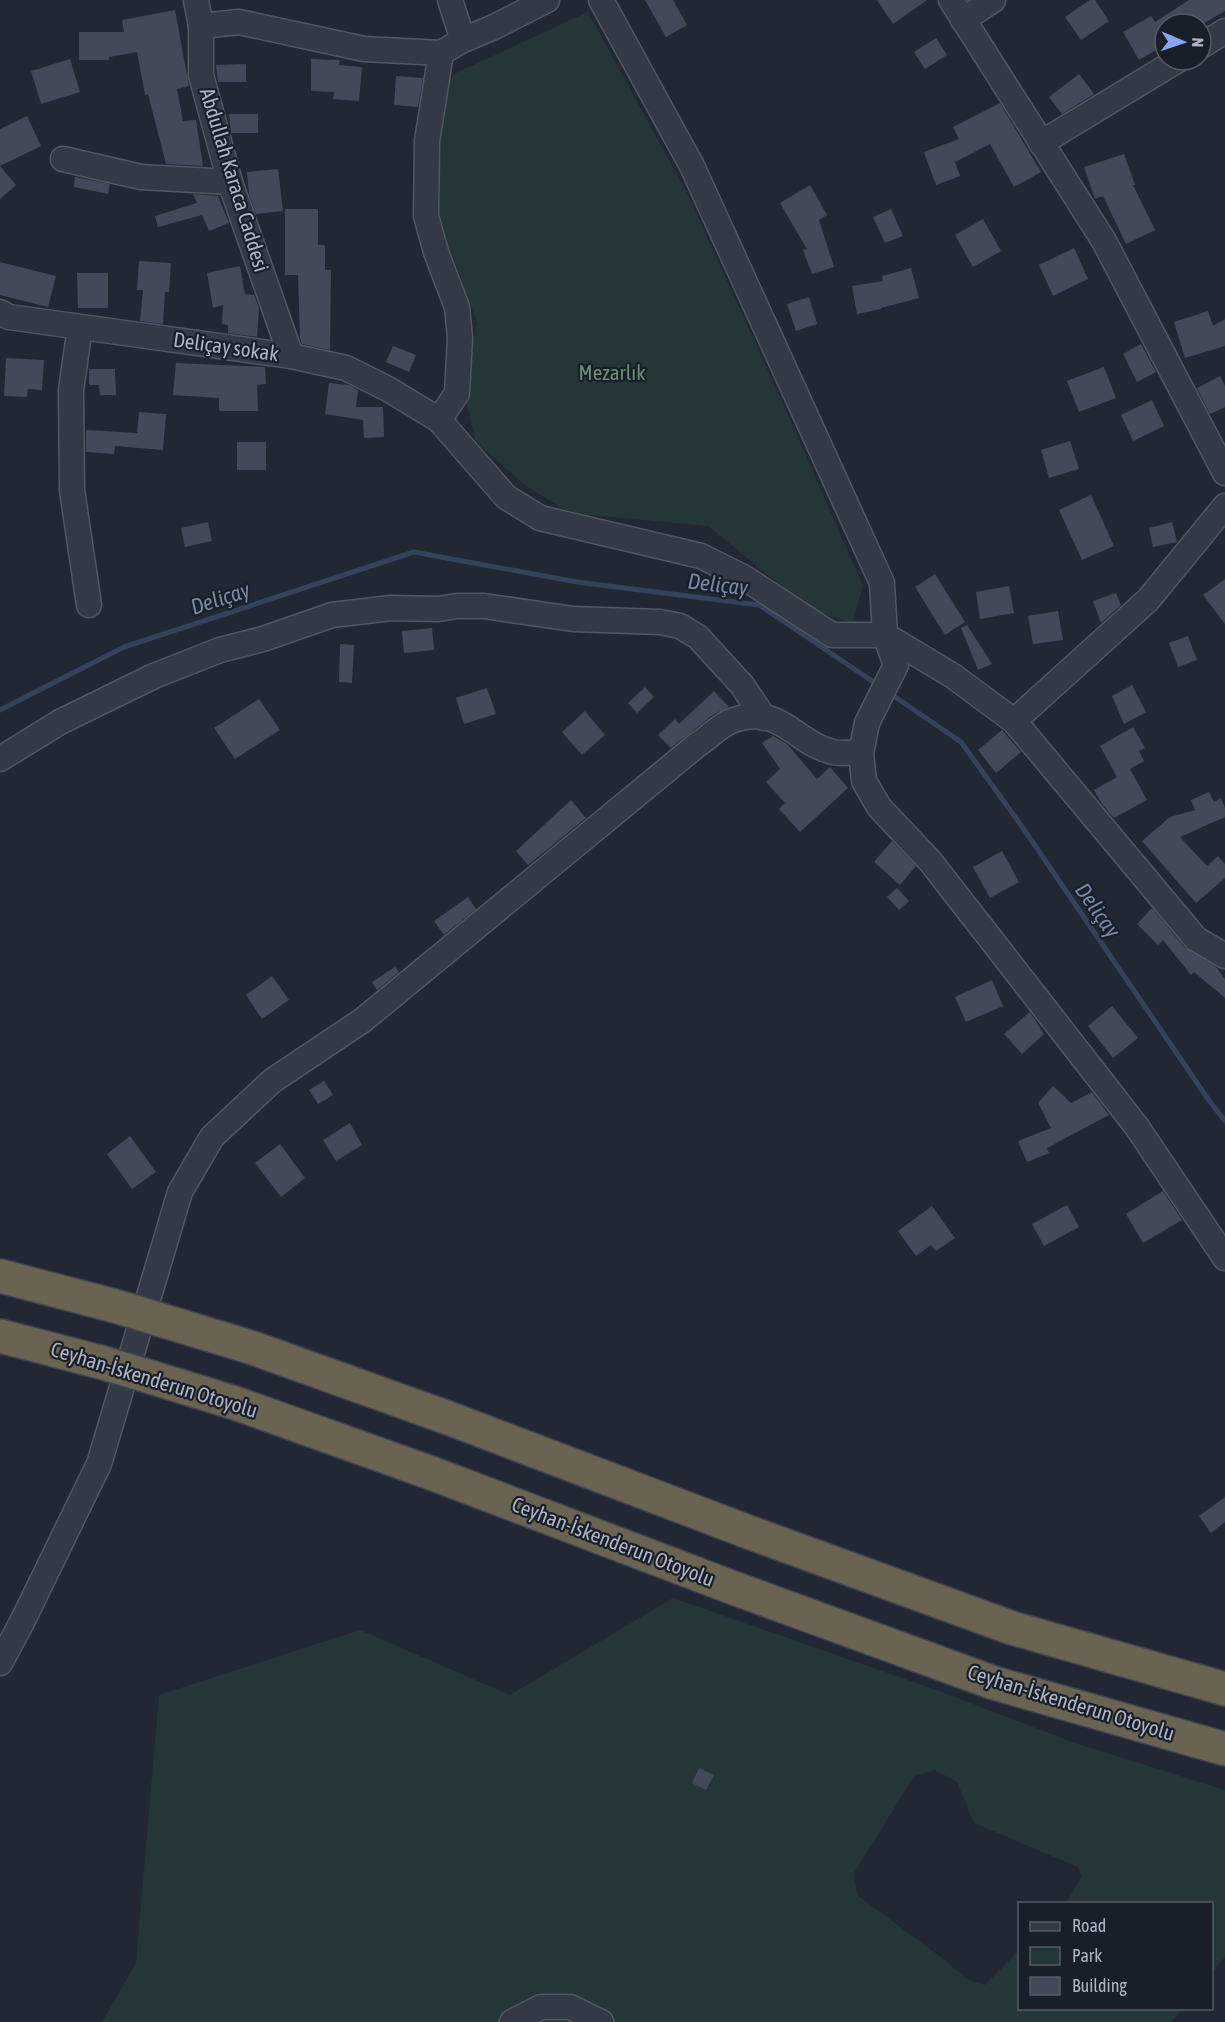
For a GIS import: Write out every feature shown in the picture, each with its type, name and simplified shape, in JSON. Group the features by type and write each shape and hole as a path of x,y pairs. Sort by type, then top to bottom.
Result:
{"highway":[{"path":"0,1276 115,1306 253,1348 451,1419 751,1533 1012,1628 1225,1689"},
{"name":"Ceyhan-İskenderun Otoyolu","path":"0,1336 100,1362 235,1403 398,1461 731,1587 994,1683 1225,1749"}],"street":[{"name":"Abdullah Karaca Caddesi","path":"196,0 201,26 201,75 230,182 291,356"},
{"path":"450,0 464,40"},
{"path":"201,26 239,22 364,49 441,53 547,0"},
{"path":"601,0 692,166 882,583 885,635 896,665 867,723 861,753 864,781 879,807 930,861 1137,1127 1225,1258"},
{"path":"951,0 1104,241 1225,473"},
{"path":"963,20 993,0"},
{"path":"439,420 457,393 460,338 457,307 436,252 426,216 427,141 441,53"},
{"path":"1041,143 1158,72"},
{"path":"63,159 141,177 230,182"},
{"name":"Deliçay sokak","path":"0,312 9,317 291,356 346,368 388,389 439,420 506,497 540,518 701,556 743,577 832,635 885,635"},
{"path":"80,327 71,390 72,490 89,605"},
{"path":"1014,721 1148,600 1225,506"},
{"path":"0,759 60,722 154,676 220,650 263,639 332,615 391,608 438,609 484,606 573,619 660,622 680,626 698,637 742,685 764,718"},
{"path":"885,635 953,676 1014,721 1196,939 1225,956"},
{"path":"0,1663 99,1464 180,1192 212,1137 272,1081 363,1020 697,745 729,722 752,716 775,719 816,745 834,752 861,753"},
{"path":"512,2022 541,2007 570,2007 601,2022"}],"green space":[{"name":"Mezarlık","path":"588,12 687,193 863,586 852,623 811,610 708,526 570,513 526,486 475,441 464,388 477,323 455,261 433,215 437,101 454,74"},
{"path":"673,1598 942,1692 1075,1743 1225,1790 1225,1957 1213,1972 1213,1902 1067,1902 1082,1876 1078,1867 974,1823 957,1782 935,1770 914,1776 854,1873 857,1895 968,1980 985,1985 1018,1952 1018,2010 1181,2010 1171,2022 102,2022 136,1963 159,1695 360,1630 510,1695"}],"building":[{"path":"645,0 673,0 687,25 666,37"},
{"path":"877,0 927,0 893,24"},
{"path":"1090,0 1095,0 1109,21 1081,40 1065,17"},
{"path":"1189,0 1225,0 1225,11 1213,18 1213,12 1170,12"},
{"path":"175,10 189,86 177,89 183,121 196,120 203,166 166,164 148,94 145,95 137,52 109,57 109,60 79,60 79,32 124,32 122,20"},
{"path":"1151,16 1153,19 1153,52 1139,60 1123,32"},
{"path":"936,38 947,55 925,69 914,52"},
{"path":"70,59 80,92 41,104 31,71"},
{"path":"311,59 340,60 339,65 362,67 359,101 333,99 334,92 311,91"},
{"path":"246,64 246,82 218,82 216,65"},
{"path":"1079,74 1094,94 1062,114 1049,97"},
{"path":"396,76 423,78 418,107 394,105"},
{"path":"1000,103 1041,172 1014,187 990,144 955,162 960,176 936,185 924,152 959,139 953,127"},
{"path":"229,114 258,114 258,133 231,133"},
{"path":"27,116 41,146 0,166 0,129"},
{"path":"1124,154 1135,185 1133,185 1155,230 1126,244 1103,196 1095,199 1084,167"},
{"path":"0,166 16,185 0,199"},
{"path":"278,169 283,211 256,214 249,194 247,172"},
{"path":"75,177 110,184 108,194 74,187"},
{"path":"810,185 827,215 819,220 834,267 812,274 803,250 807,249 780,203"},
{"path":"193,194 218,196 229,223 209,231 202,215 158,227 155,216 197,203"},
{"path":"285,209 318,209 318,245 325,245 325,270 331,270 330,350 302,344 300,338 298,275 285,275"},
{"path":"891,209 903,236 885,243 873,217"},
{"path":"983,219 1001,251 973,267 955,235"},
{"path":"1074,248 1088,279 1053,296 1039,265"},
{"path":"139,261 171,263 169,292 165,292 163,324 140,321 143,290 137,290"},
{"path":"0,262 56,276 48,307 0,295"},
{"path":"240,266 245,294 254,295 259,308 257,337 228,333 228,325 222,324 223,305 213,308 207,273"},
{"path":"911,268 919,298 857,314 852,286 883,281 882,276"},
{"path":"77,273 108,273 108,308 78,308"},
{"path":"809,297 817,324 796,331 787,304"},
{"path":"1208,311 1213,326 1225,319 1225,346 1185,358 1174,322"},
{"path":"1141,344 1156,372 1137,382 1123,354"},
{"path":"393,346 416,355 409,372 386,362"},
{"path":"6,358 44,360 42,390 28,389 27,397 4,396"},
{"path":"176,363 265,367 266,384 257,385 258,411 219,411 219,398 173,395"},
{"path":"1104,367 1116,398 1079,412 1067,381"},
{"path":"89,369 115,369 116,395 100,395 99,385 89,385"},
{"path":"1220,376 1225,386 1225,407 1210,414 1197,388"},
{"path":"329,383 349,385 358,390 356,407 383,407 384,437 364,438 363,420 325,414"},
{"path":"1152,400 1164,426 1133,441 1121,415"},
{"path":"139,412 166,414 163,450 115,446 114,454 86,452 86,430 137,433"},
{"path":"1070,441 1079,469 1049,478 1041,450"},
{"path":"237,442 266,442 266,470 237,470"},
{"path":"1091,495 1114,546 1082,560 1059,510"},
{"path":"208,522 212,541 185,547 181,528"},
{"path":"1172,522 1177,542 1153,547 1149,528"},
{"path":"935,574 965,622 945,635 915,587"},
{"path":"1225,579 1225,624 1203,595"},
{"path":"1009,586 1014,613 980,619 976,592"},
{"path":"1116,593 1121,605 1101,623 1093,601"},
{"path":"1058,611 1063,640 1033,644 1028,616"},
{"path":"967,625 992,664 978,670 961,628"},
{"path":"432,628 434,650 404,653 402,631"},
{"path":"1188,636 1197,660 1178,667 1169,643"},
{"path":"340,644 354,645 352,683 339,682"},
{"path":"1132,685 1146,712 1124,724 1112,696"},
{"path":"645,687 654,697 637,713 628,703"},
{"path":"487,688 496,714 464,724 456,698"},
{"path":"714,691 729,707 714,714 671,748 658,735 675,719 679,724"},
{"path":"259,699 280,730 235,759 214,728"},
{"path":"585,711 605,735 582,755 562,732"},
{"path":"1133,727 1145,748 1139,751 1144,761 1130,769 1147,800 1114,818 1094,790 1117,777 1100,746"},
{"path":"1002,730 1021,752 996,773 978,750"},
{"path":"773,736 787,744 817,779 830,767 848,788 800,832 779,809 785,803 766,782 780,769 762,743"},
{"path":"1209,792 1214,802 1221,798 1225,808 1225,817 1180,837 1207,866 1218,856 1225,864 1225,878 1196,903 1142,841 1170,817 1195,810 1191,800"},
{"path":"571,800 586,818 528,865 516,851"},
{"path":"892,841 916,866 900,885 874,862"},
{"path":"1002,851 1019,882 990,898 973,867"},
{"path":"897,888 909,901 899,910 887,897"},
{"path":"468,897 476,909 444,935 434,921"},
{"path":"1152,908 1185,948 1216,967 1225,979 1225,998 1194,972 1191,975 1163,940 1158,945 1137,924"},
{"path":"395,967 399,972 377,990 372,982"},
{"path":"272,976 289,1000 262,1019 246,995"},
{"path":"992,980 1003,1006 966,1022 955,997"},
{"path":"1112,1006 1138,1038 1113,1058 1088,1026"},
{"path":"1030,1012 1044,1034 1022,1054 1004,1034"},
{"path":"324,1081 333,1095 318,1104 309,1090"},
{"path":"1053,1086 1071,1103 1092,1092 1109,1115 1047,1148 1049,1153 1027,1162 1018,1141 1051,1128 1038,1103"},
{"path":"350,1123 362,1145 336,1161 323,1140"},
{"path":"130,1136 156,1172 132,1189 107,1154"},
{"path":"280,1144 305,1178 281,1197 255,1163"},
{"path":"1163,1191 1182,1220 1143,1243 1126,1214"},
{"path":"1067,1205 1079,1227 1044,1246 1032,1224"},
{"path":"932,1206 955,1238 936,1251 931,1245 916,1256 898,1231"},
{"path":"1225,1497 1225,1522 1211,1533 1199,1516"},
{"path":"699,1768 714,1775 706,1790 692,1783"}],"waterway":[{"name":"Deliçay","path":"0,710 124,647 414,552 577,582 759,605 878,685"},
{"name":"Deliçay","path":"888,692 961,742 1225,1121"}]}
